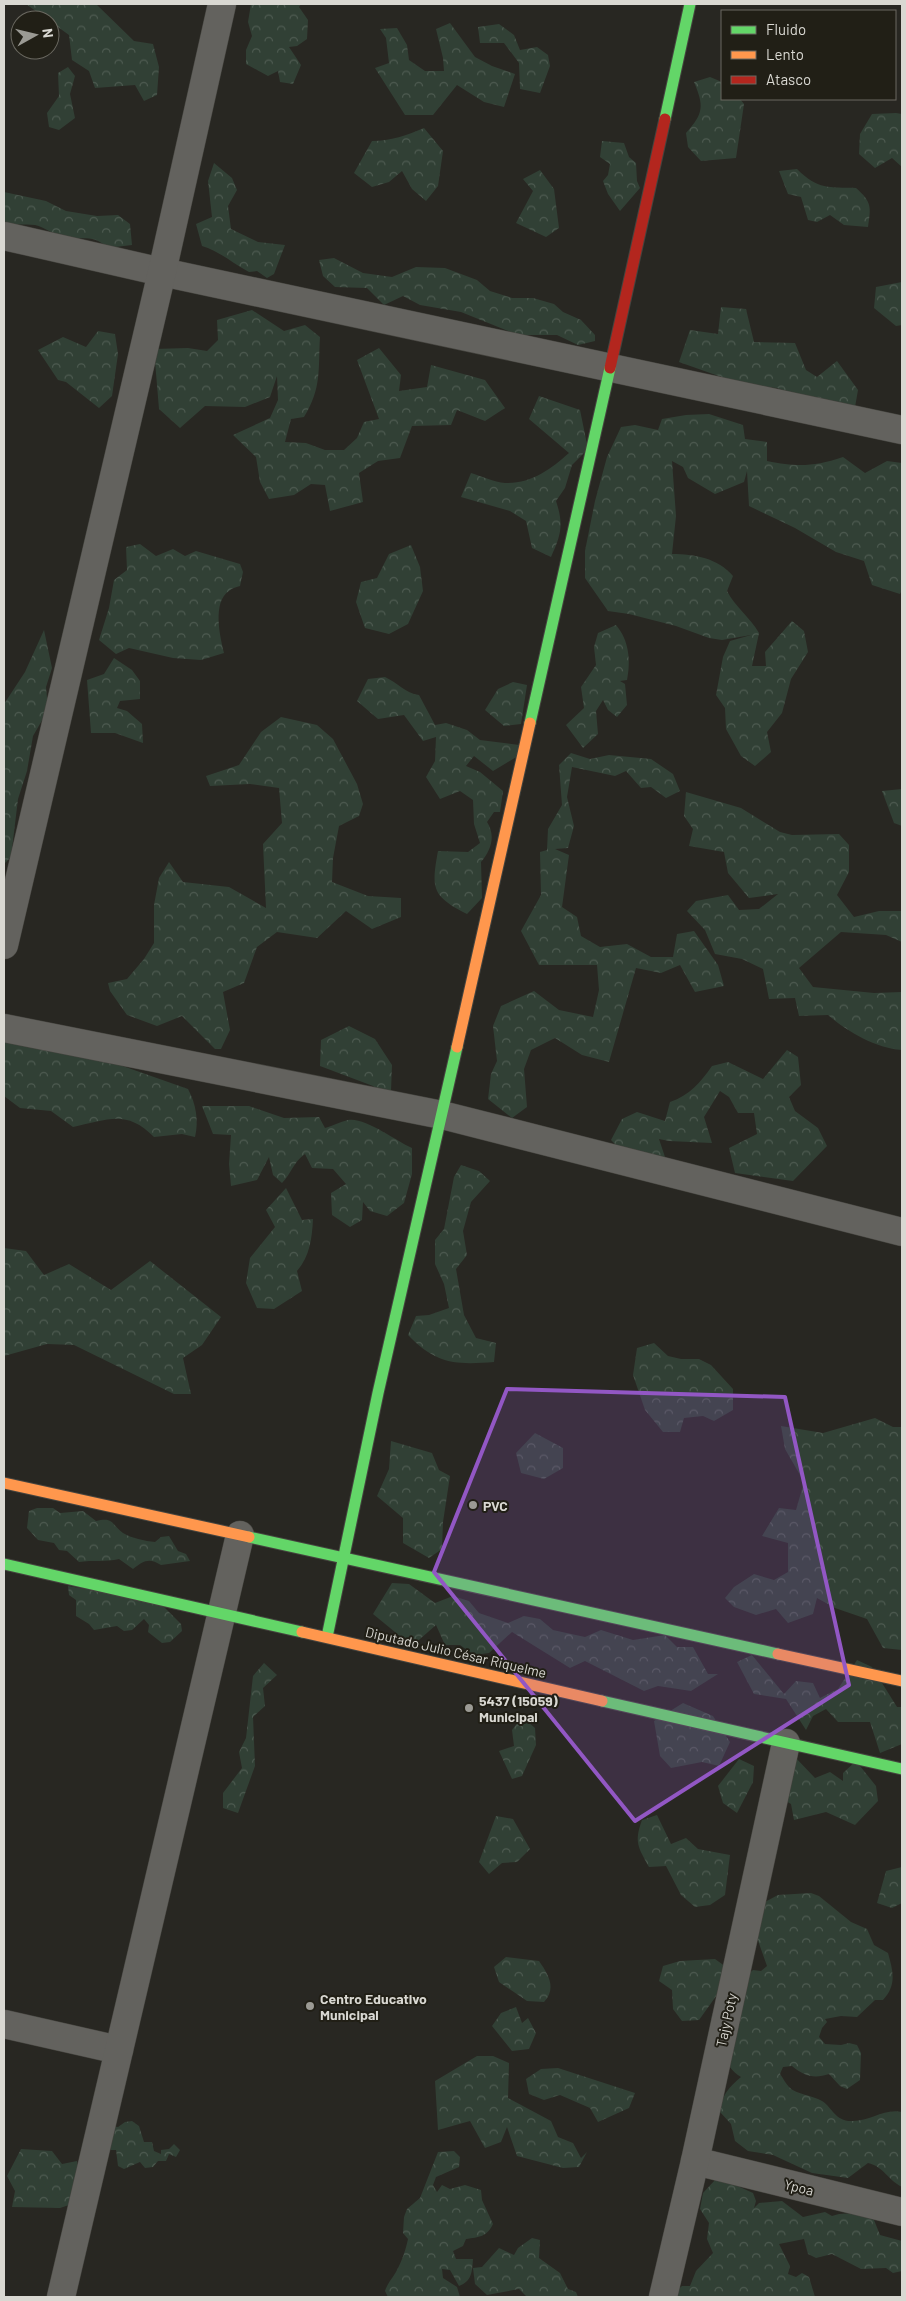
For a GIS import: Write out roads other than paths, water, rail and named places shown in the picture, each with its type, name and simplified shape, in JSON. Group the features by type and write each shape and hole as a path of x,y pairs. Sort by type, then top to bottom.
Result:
{"street":[{"path":"4,945 162,272 222,4"},
{"path":"327,1637 343,1556 612,367 690,4"},
{"path":"4,236 162,272 902,430"},
{"path":"4,1028 442,1115 902,1232"},
{"path":"4,1483 240,1536 343,1556 902,1681"},
{"path":"61,2297 240,1536"},
{"name":"Diputado Julio César Riquelme","path":"4,1564 902,1769"},
{"name":"Tajy Poty","path":"663,2297 695,2161 786,1743"},
{"path":"4,2024 119,2050"},
{"name":"Ypoa","path":"695,2161 902,2212"}],"place":[{"name":"PVC","path":"473,1505"},
{"name":"5437 (15059) Municipal","path":"469,1708"},
{"name":"Centro Educativo Municipal","path":"310,2006"}]}
